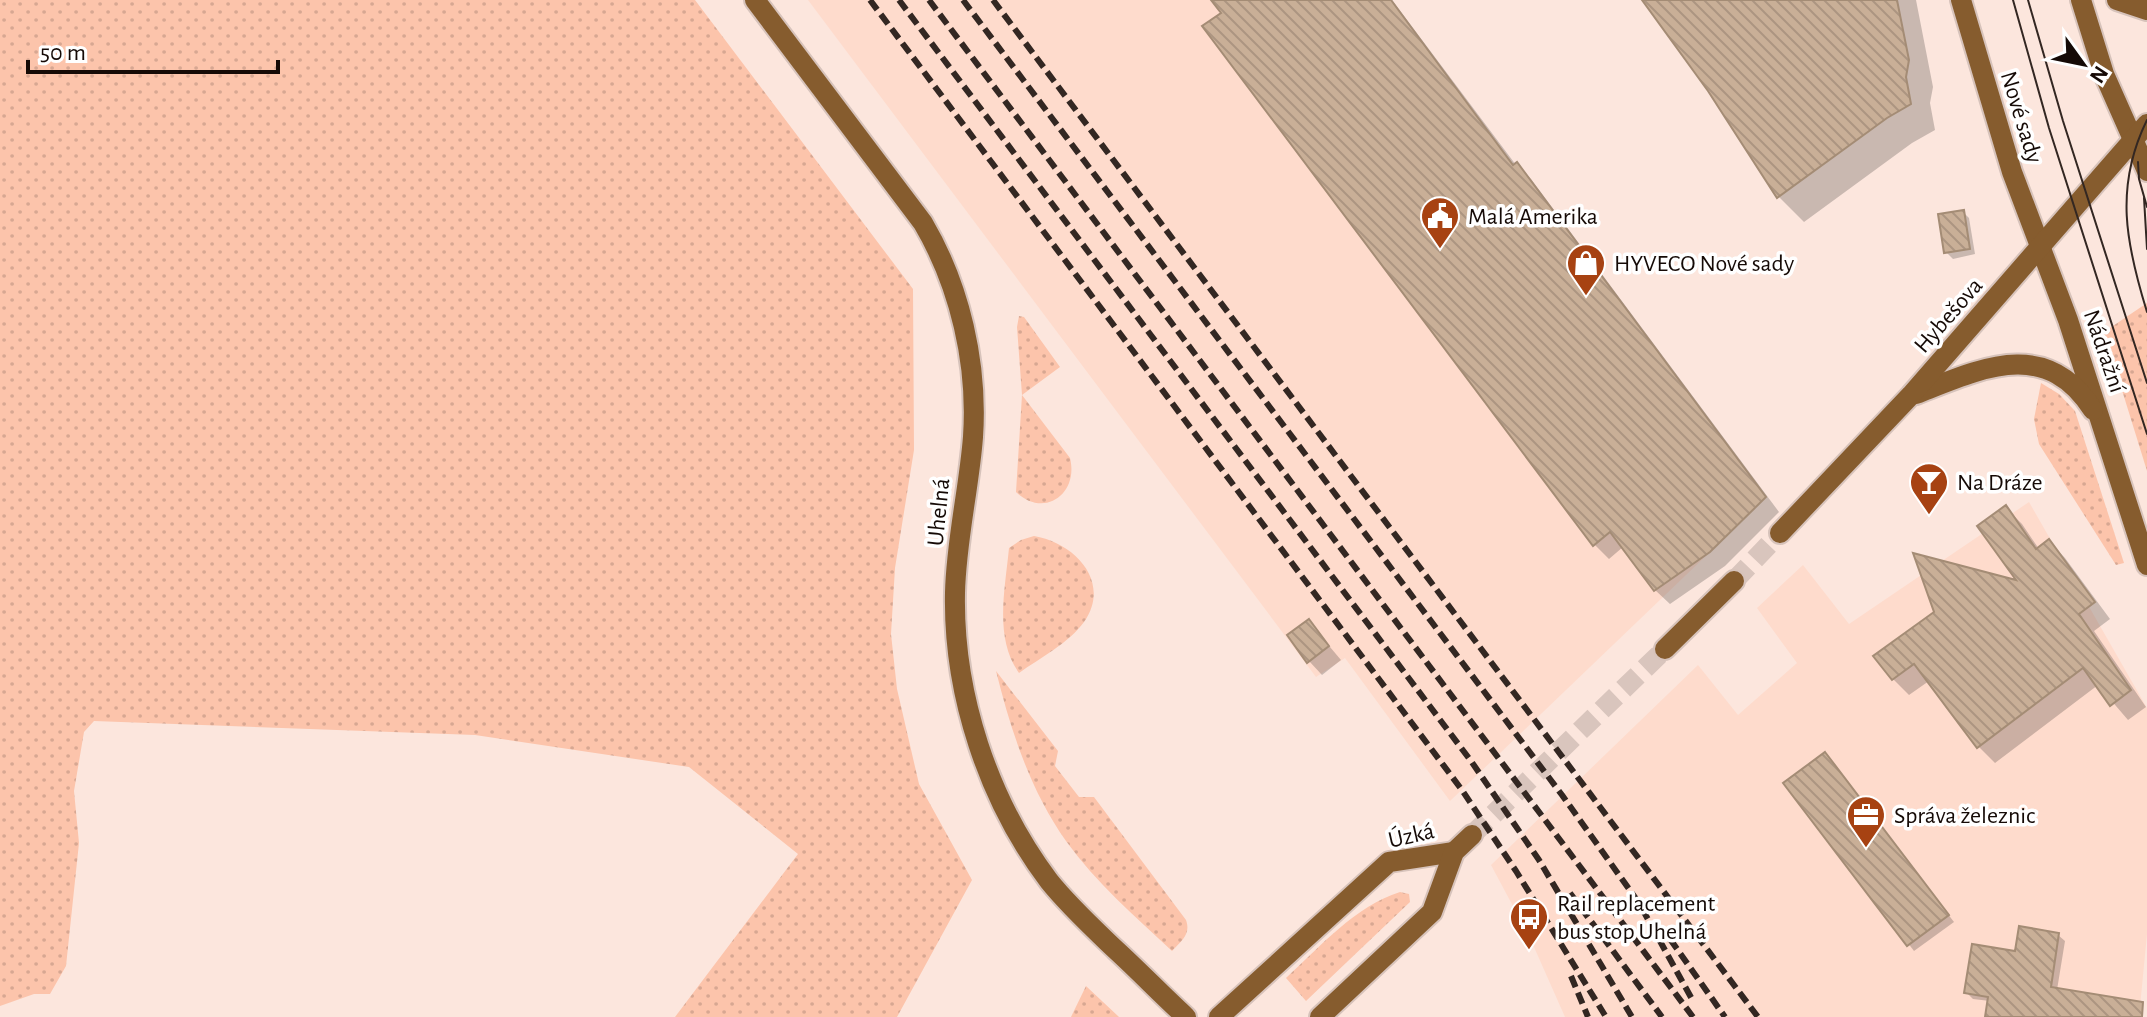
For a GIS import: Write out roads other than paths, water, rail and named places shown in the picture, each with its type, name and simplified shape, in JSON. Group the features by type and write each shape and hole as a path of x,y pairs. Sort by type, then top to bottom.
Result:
{"main road":[{"name":"Uhelná","path":"755,0 923,223 942,255 955,290 972,387 973,434 955,591 956,631 959,668 973,728 995,788 1010,819 1049,880 1071,907 1186,1017"},
{"name":"Nové sady","path":"1961,0 2009,164 2040,247"},
{"path":"2081,0 2104,74 2141,131 2147,171"},
{"path":"2117,0 2147,10"},
{"name":"Hybešova","path":"1780,533 1911,395 2141,131"},
{"name":"Nádražní","path":"2040,247 2104,427 2147,565"},
{"path":"1911,395 1978,369 2010,363 2033,365 2045,368 2073,387 2086,399 2104,427"},
{"path":"1665,649 1734,581"},
{"path":"1454,852 1472,835"},
{"name":"Úzká","path":"1219,1017 1389,862 1454,852 1432,912 1320,1017"}],"tunnel":[{"path":"1734,581 1780,533"},
{"path":"1472,835 1665,649"}],"tram line":[{"path":"2013,0 2049,128 2147,434"},
{"path":"2028,0 2063,121 2147,383"},
{"path":"2147,120 2130,169 2127,192 2129,239 2147,312"},
{"path":"2138,162 2147,207"},
{"path":"2144,198 2147,249"}],"railway":[{"path":"870,0 1462,790 1606,1017"},
{"path":"899,0 1471,761 1539,860 1632,1017"},
{"path":"929,0 1693,1017"},
{"path":"963,0 1562,795 1639,903 1693,1001"},
{"path":"993,0 1758,1017"},
{"path":"1570,893 1662,1017"},
{"path":"1670,939 1725,1017"},
{"path":"1571,976 1588,1017"}],"place":[{"name":"Malá Amerika","path":"1440,250"},
{"name":"HYVECO Nové sady","path":"1586,297"},
{"name":"Na Dráze","path":"1929,516"},
{"name":"Správa železnic","path":"1866,849"},
{"name":"Rail replacement bus stop Uhelná","path":"1529,951"}]}
